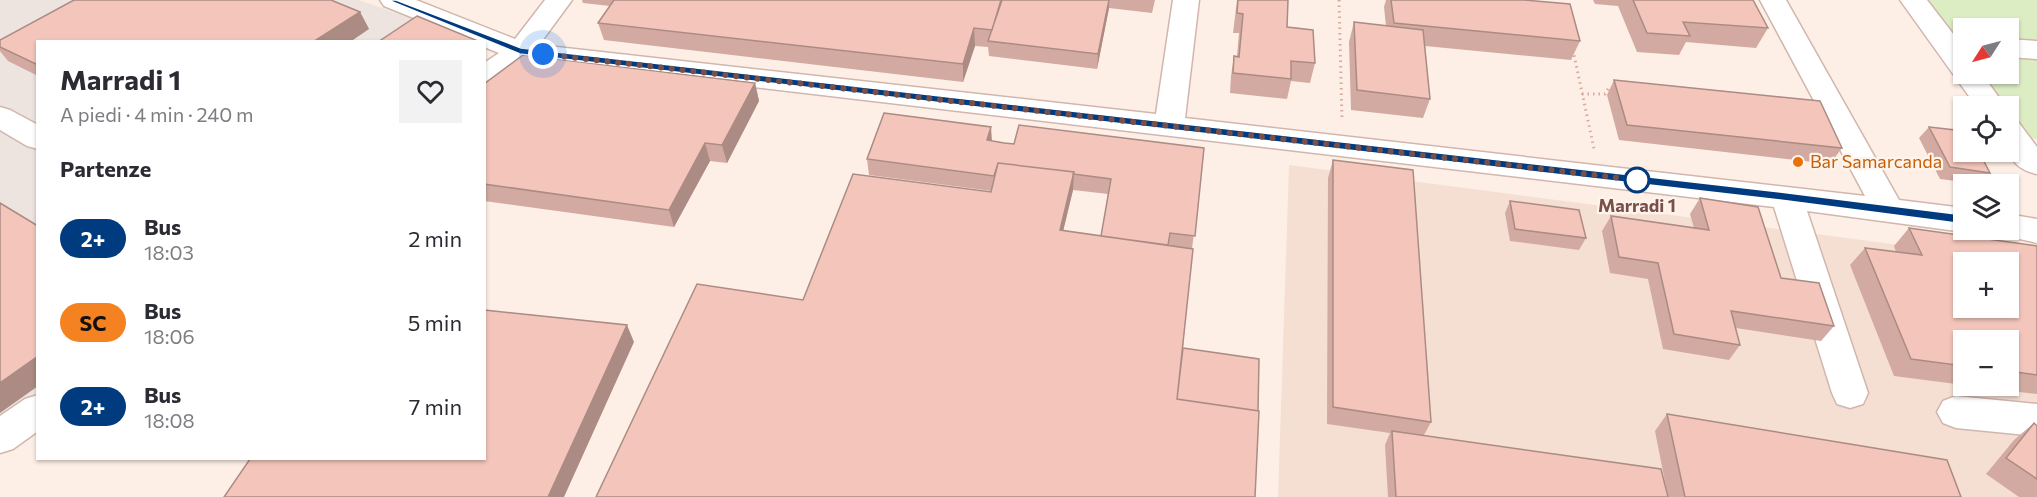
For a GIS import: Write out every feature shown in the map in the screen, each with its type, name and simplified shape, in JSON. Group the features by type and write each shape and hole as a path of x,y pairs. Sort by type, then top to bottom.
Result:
{"street":[{"path":"393,0 520,51 1888,208 1953,218"},
{"path":"486,76 520,51 559,0"},
{"path":"1169,127 1186,0"},
{"path":"1773,0 1888,208"},
{"path":"1912,0 1953,43"},
{"path":"2019,49 2037,50"},
{"path":"1798,102 1831,105"},
{"path":"0,117 36,138"},
{"path":"2019,144 2035,164"},
{"path":"1788,197 1796,230 1850,393"},
{"path":"2019,228 2037,231"},
{"path":"0,437 36,411"},
{"path":"1956,412 2037,420"}],"path":[{"path":"1339,0 1343,146"},
{"path":"1573,49 1600,176"},
{"path":"1582,94 1605,94 1610,86"}],"shaded area":[{"path":"0,0 359,0 471,40 36,40 36,402 0,429"},
{"path":"1289,165 1953,252 1953,318 2019,318 2019,261 2037,263 2037,497 1278,497"}],"green space":[{"path":"1926,0 2037,0 2037,139 2032,138 2019,121 2019,96 1999,96 1990,84 2019,84 2019,18 1953,18 1953,36"}],"building":[{"path":"74,0 331,0 360,12 316,40 36,40 36,64 0,47 0,40"},
{"path":"614,0 1001,0 992,30 974,28 963,64 598,23"},
{"path":"1002,0 1109,0 1098,54 988,41"},
{"path":"1238,0 1288,0 1287,27 1313,30 1315,63 1291,61 1291,79 1233,73 1234,56 1239,57 1243,14 1237,13"},
{"path":"1391,0 1524,0 1570,4 1580,41 1394,23"},
{"path":"1633,0 1753,0 1768,28 1683,22 1690,36 1647,33"},
{"path":"417,16 476,40 381,40"},
{"path":"1354,22 1423,30 1430,99 1357,90"},
{"path":"523,55 755,83 722,145 705,143 669,210 486,184 486,83"},
{"path":"1614,80 1820,101 1842,148 1627,125"},
{"path":"884,113 991,127 987,140 1004,143 1014,144 1019,125 1204,148 1195,236 1170,233 1168,245 1101,236 1111,179 998,163 994,176 867,159"},
{"path":"1929,127 1953,130 1953,162 1984,162 1990,173 1950,167"},
{"path":"1333,160 1413,170 1431,422 1333,407"},
{"path":"998,163 1074,172 1060,230 1193,249 1177,399 1259,411 1255,497 596,497 697,284 803,300 853,174 991,192"},
{"path":"1700,198 1758,207 1781,278 1819,283 1834,326 1731,311 1740,345 1674,334 1658,263 1619,257 1611,216 1709,230"},
{"path":"1510,201 1579,210 1586,238 1515,229"},
{"path":"0,203 36,225 36,357 0,383"},
{"path":"1909,228 1953,234 1953,240 1994,240 2037,246 2037,375 2019,373 2019,330 1953,330 1953,365 1911,359 1865,248 1922,255"},
{"path":"486,310 627,325 548,497 224,497 249,460 486,460"},
{"path":"1183,348 1259,359 1258,411 1177,399"},
{"path":"1667,414 1947,460 1961,497 1685,497"},
{"path":"2034,423 2037,426 2037,479 2006,458"},
{"path":"1392,431 1661,469 1668,497 1396,497"}],"bus line":[{"name":"2+","path":"393,0 520,51 1888,208 1953,218"}],"place":[{"name":"Bar Samarcanda","path":"1798,162"},
{"name":"Marradi 1","path":"1637,180"}],"route":[{"path":"543,54 1647,181 1637,180"}]}
